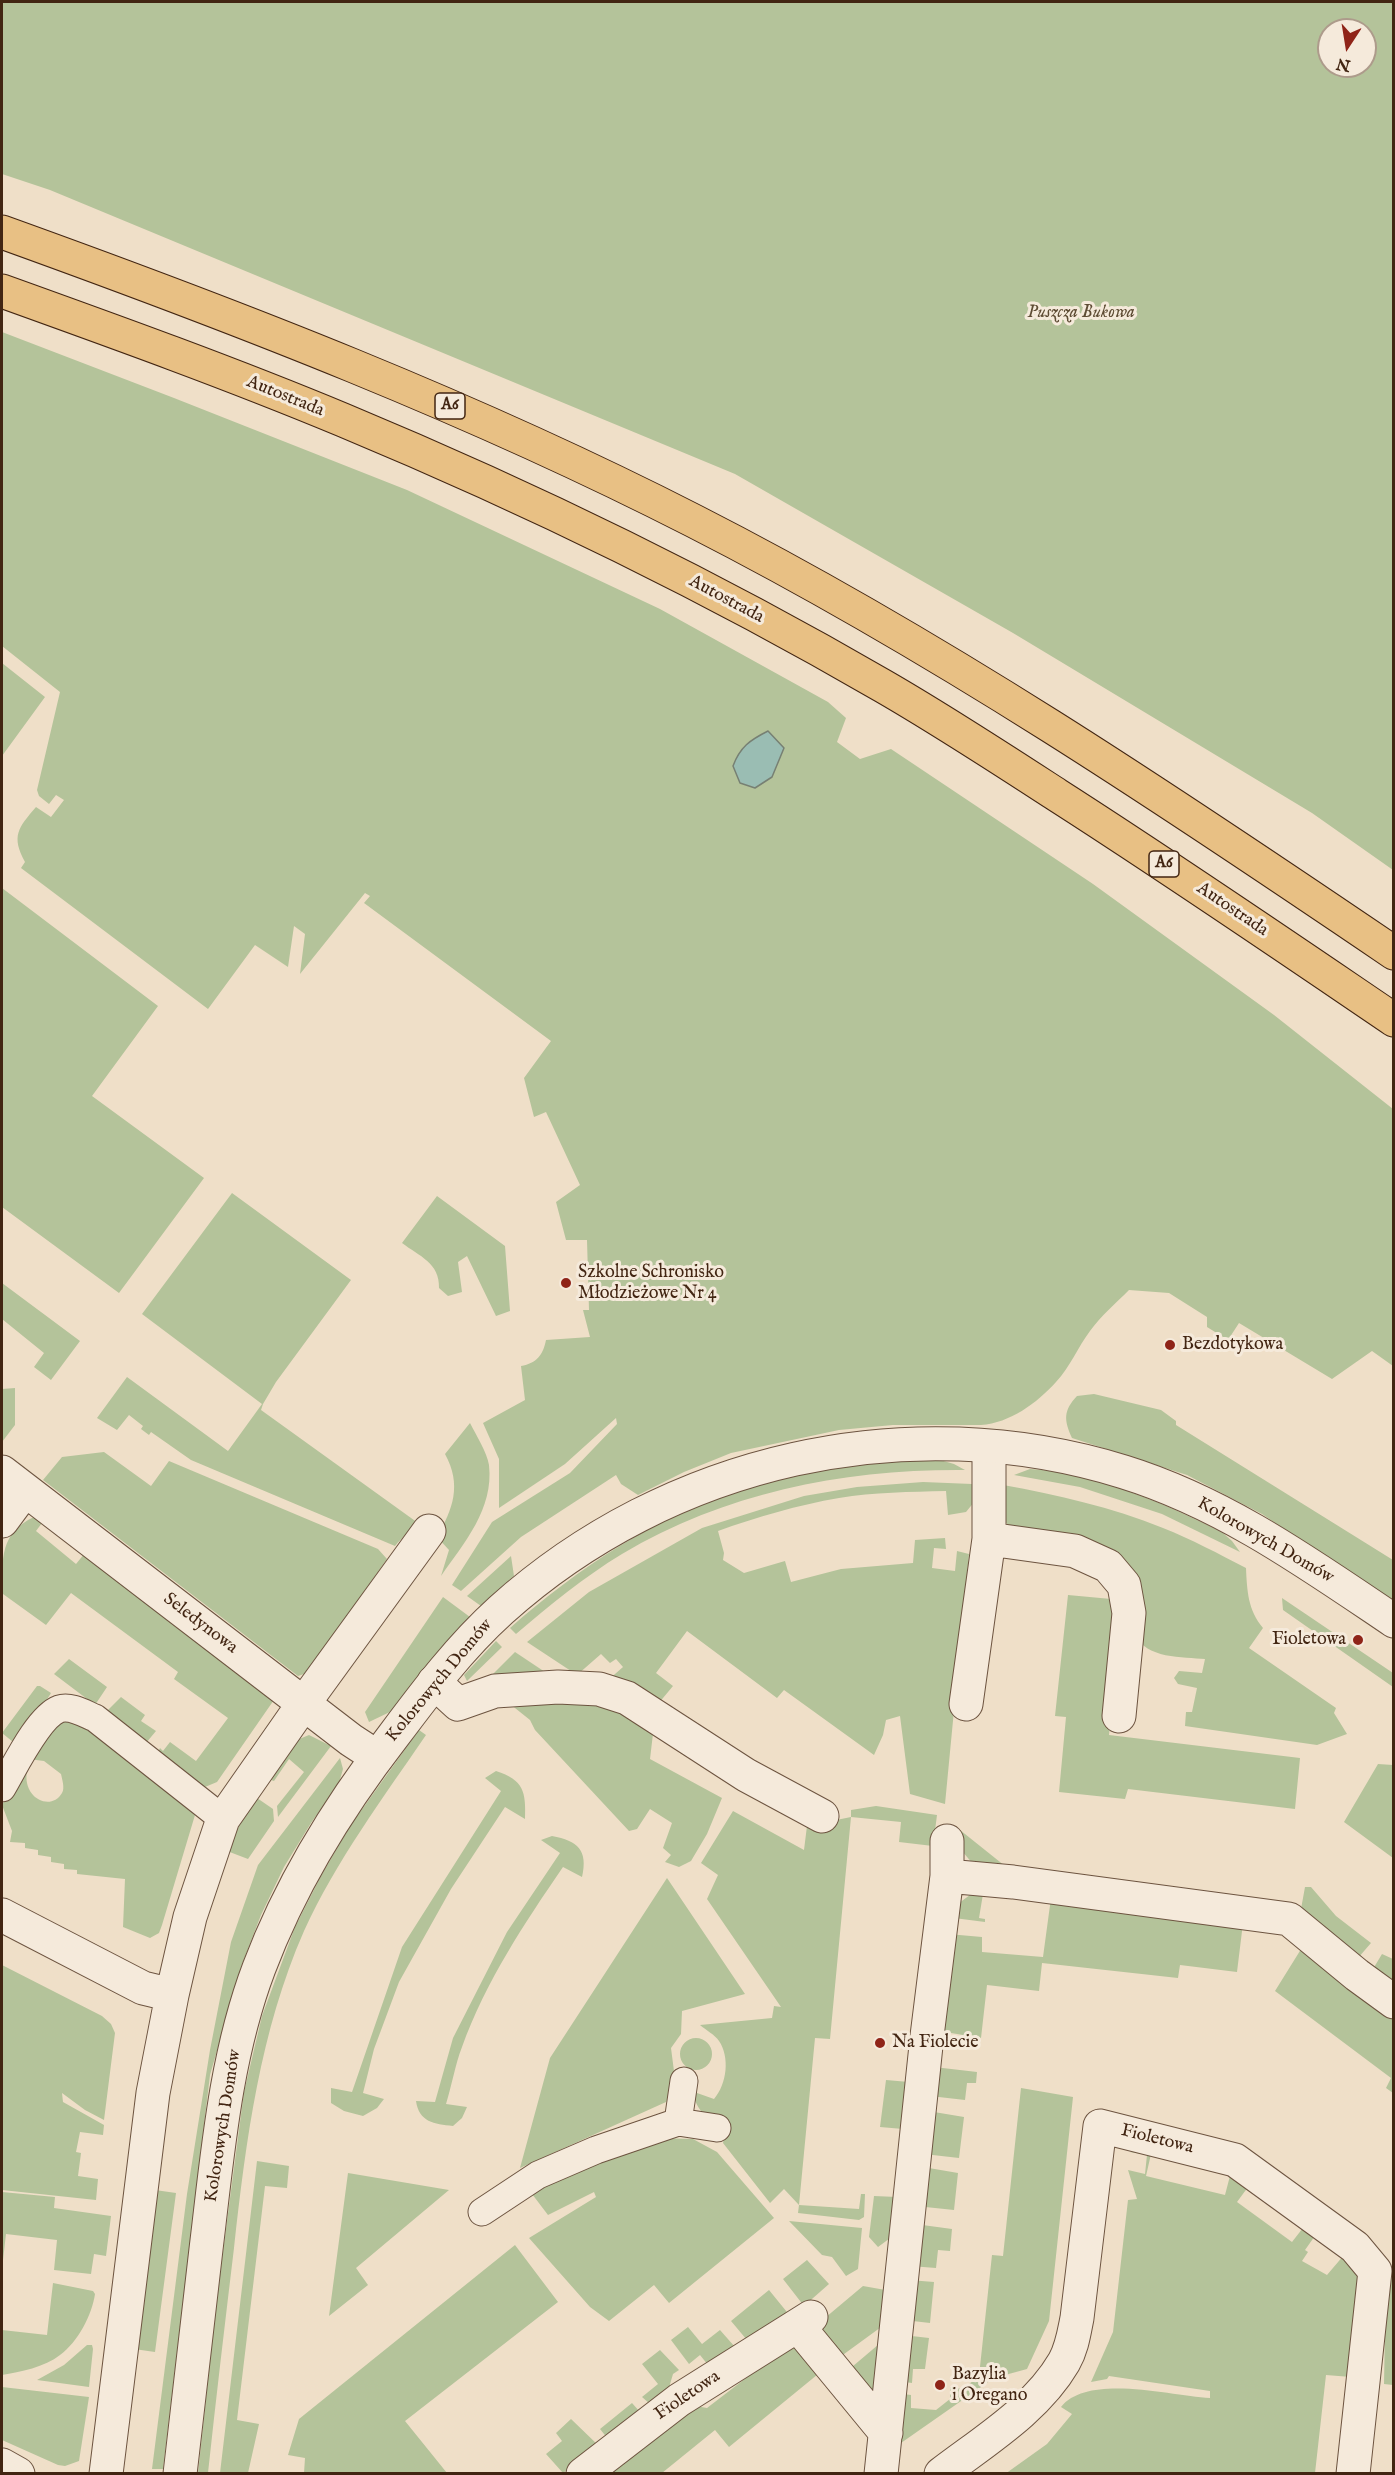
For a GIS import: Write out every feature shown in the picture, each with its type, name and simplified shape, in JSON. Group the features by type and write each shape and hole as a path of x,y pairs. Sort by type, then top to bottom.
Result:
{"highway":[{"name":"A6","path":"2,232 276,334 476,417 698,523 879,622 1073,739 1394,953"},
{"name":"Autostrada","path":"2,291 241,379 441,462 638,554 852,668 931,714 1150,855 1394,1020"}],"street":[{"name":"Kolorowych Domów","path":"180,2474 219,2141 237,2040 257,1973 279,1918 324,1836 376,1757 434,1682 489,1622 541,1577 616,1527 689,1491 758,1467 839,1450 888,1444 940,1443 989,1447 1079,1460 1123,1472 1177,1491 1235,1519 1278,1544 1394,1621"},
{"path":"966,1704 989,1539 989,1447"},
{"name":"Seledynowa","path":"2,1521 13,1481 376,1757"},
{"path":"106,2474 153,2093 190,1917 223,1819 429,1531"},
{"path":"989,1539 1075,1551 1108,1566 1124,1585 1129,1613 1119,1716"},
{"path":"434,1682 459,1704 495,1691 558,1687 598,1689 627,1698 746,1775 822,1816"},
{"path":"2,1788 39,1727 50,1714 61,1708 76,1710 95,1719 223,1819"},
{"path":"881,2474 927,2036 947,1876 947,1841"},
{"path":"947,1876 1004,1881 1289,1919 1394,2002"},
{"path":"2,1915 143,1988 172,1995"},
{"path":"678,2122 684,2081"},
{"path":"482,2212 538,2175 596,2150 678,2122 717,2128"},
{"name":"Fioletowa","path":"941,2474 1017,2415 1038,2395 1064,2361 1072,2343 1077,2318 1100,2126 1235,2160 1257,2173 1356,2247 1375,2271 1353,2474"},
{"name":"Fioletowa","path":"584,2474 679,2400 805,2321 886,2433"},
{"path":"2,2465 18,2474"}],"green space":[{"name":"Puszcza Bukowa","path":"2,2 1393,2 1393,870 1312,813 1013,633 735,474 50,190 2,174"},
{"path":"2,332 407,490 660,609 828,702 846,718 837,742 860,759 891,749 1093,884 1274,1015 1393,1109 1393,1366 1372,1351 1332,1379 1239,1323 1228,1340 1207,1327 1207,1317 1169,1293 1129,1290 1094,1325 1056,1382 1032,1404 1012,1416 981,1425 893,1425 839,1430 731,1453 684,1472 638,1495 621,1484 616,1475 521,1537 461,1591 452,1585 492,1522 570,1473 617,1424 616,1418 565,1464 499,1508 499,1459 483,1423 525,1400 521,1366 531,1363 538,1357 546,1340 590,1337 583,1310 589,1310 587,1240 566,1240 556,1202 580,1185 546,1112 534,1117 524,1078 551,1041 364,903 370,896 365,893 300,974 305,934 294,926 288,967 255,945 208,1009 21,868 25,862 18,845 18,833 21,827 36,807 51,817 64,800 56,795 49,804 39,796 37,790 60,692 2,646"},
{"path":"2,663 45,697 2,756"},
{"path":"2,888 158,1006 92,1096 204,1178 119,1293 2,1207"},
{"path":"232,1193 351,1280 276,1382 261,1410 418,1523 395,1546 191,1460 151,1432 149,1435 141,1429 143,1426 129,1415 117,1430 97,1418 127,1377 228,1451 262,1404 142,1314"},
{"path":"437,1196 505,1246 510,1311 496,1316 467,1256 458,1262 462,1292 448,1296 439,1288 436,1272 432,1266 402,1243"},
{"path":"2,1283 80,1341 51,1380 34,1367 44,1353 2,1319"},
{"path":"15,1388 15,1425 2,1442 2,1389"},
{"path":"1094,1394 1161,1410 1176,1421 1176,1425 1393,1560 1393,1603 1262,1514 1187,1475 1072,1438 1066,1421 1069,1406 1077,1396"},
{"path":"470,1423 488,1460 487,1496 476,1525 441,1576 449,1550 437,1537 451,1507 454,1487 450,1465 445,1454"},
{"path":"104,1452 151,1486 169,1461 378,1549 387,1559 307,1673 298,1676 43,1480 62,1457"},
{"path":"940,1460 965,1470 875,1474 831,1480 788,1488 703,1515 622,1554 568,1592 516,1634 510,1628 563,1585 619,1546 648,1529 710,1501 742,1489 791,1476 865,1465"},
{"path":"1030,1469 1104,1483 1154,1501 1223,1533 1240,1552 1162,1514 1080,1487 1014,1475"},
{"path":"923,1482 972,1484 975,1501 966,1512 948,1515 946,1491 852,1496 793,1508 718,1531 724,1553 723,1560 744,1573 785,1561 791,1582 841,1569 913,1563 915,1540 945,1538 946,1549 934,1548 932,1568 955,1571 957,1551 969,1554 945,1804 910,1794 900,1716 886,1720 883,1735 874,1755 784,1690 777,1698 687,1631 656,1673 673,1686 658,1704 607,1681 623,1667 616,1659 610,1663 601,1654 577,1675 527,1642 589,1592 702,1528 804,1496 857,1487"},
{"path":"1003,1485 1084,1502 1124,1514 1184,1537 1246,1568 1251,1607 1263,1628 1249,1648 1336,1708 1334,1713 1347,1734 1317,1745 1185,1726 1186,1712 1192,1712 1197,1688 1178,1684 1174,1678 1179,1671 1202,1673 1205,1659 1166,1655 1147,1648 1140,1642 1133,1618 1132,1590 1015,1532 1003,1516"},
{"path":"34,1517 42,1523 36,1531 76,1564 89,1548 276,1697 217,1782 205,1787 157,1754 160,1748 163,1751 170,1742 196,1761 228,1718 174,1679 178,1672 71,1593 46,1625 3,1594 2,1596 5,1548 15,1531"},
{"path":"511,1556 514,1576 481,1606 467,1596"},
{"path":"1068,1595 1122,1600 1109,1735 1300,1758 1295,1809 1128,1789 1125,1799 1059,1792 1066,1717 1055,1716"},
{"path":"443,1597 470,1617 441,1648 392,1711 369,1722 365,1712"},
{"path":"1282,1598 1393,1673 1393,1687 1283,1610"},
{"path":"496,1641 502,1647 467,1681 464,1675"},
{"path":"515,1652 554,1678 486,1681"},
{"path":"69,1659 107,1687 95,1705 54,1674"},
{"path":"37,1686 51,1693 18,1746 2,1733"},
{"path":"121,1697 145,1715 141,1721 156,1731 146,1743 105,1713"},
{"path":"576,1697 654,1725 650,1759 722,1798 707,1834 691,1861 679,1867 665,1862 671,1855 663,1848 672,1823 650,1809 637,1829 629,1831 535,1730 530,1720 510,1704"},
{"path":"62,1720 85,1724 186,1801 195,1815 162,1925 159,1933 150,1938 123,1927 125,1879 77,1874 77,1870 64,1869 64,1864 51,1862 51,1857 38,1855 38,1850 25,1848 25,1843 10,1842 12,1831 2,1805 22,1770 27,1771 29,1788 38,1799 45,1802 51,1801 57,1799 63,1791 61,1774 44,1761 28,1759"},
{"path":"419,1730 426,1735 361,1830 317,1905 304,1931 276,2008 257,2086 244,2167 208,2473 198,2473 216,2305 244,2092 262,2016 295,1927 321,1876 350,1826"},
{"path":"309,1735 331,1746 278,1817 277,1806 304,1772 289,1759 274,1781 271,1780 297,1740"},
{"path":"340,1758 343,1769 339,1783 284,1867 261,1915 241,1967 210,2075 163,2469 152,2469 187,2194 210,2050 231,1942 258,1865"},
{"path":"1378,1764 1393,1765 1393,1858 1344,1822"},
{"path":"496,1771 518,1783 524,1794 525,1819 505,1807 451,1889 399,1982 374,2049 363,2093 384,2099 377,2108 363,2116 344,2111 331,2103 331,2088 352,2092 402,1947 501,1791 485,1778"},
{"path":"257,1798 273,1809 274,1821 248,1859 227,1851 239,1826"},
{"path":"876,1806 937,1815 933,1846 899,1842 901,1822 851,1817 851,1810"},
{"path":"733,1811 804,1850 807,1826 851,1817 830,2039 815,2038 799,2205 784,2189 770,2203 723,2143 726,2127 702,2113 691,2087 697,2093 714,2099 722,2086 726,2070 725,2055 719,2041 700,2025 772,2018 774,2006 781,2007 707,1899 718,1875 701,1863"},
{"path":"960,1830 1010,1870 979,1871 956,1844"},
{"path":"552,1836 568,1841 579,1848 584,1860 582,1877 563,1867 520,1932 482,1999 460,2054 446,2104 467,2107 462,2118 453,2126 428,2121 420,2113 416,2101 435,2102 453,2038 507,1932 560,1853 541,1840"},
{"path":"667,1878 745,1994 682,2011 681,2034 671,2048 675,2079 666,2102 520,2168 550,2058"},
{"path":"1305,1887 1311,1887 1336,1916 1371,1943 1358,1958 1301,1909"},
{"path":"974,1892 983,1894 979,1918 985,1919 985,1922 954,1918 951,1909"},
{"path":"1051,1898 1243,1923 1237,1972 1180,1965 1178,1978 1042,1963 1039,1991 987,1985 981,2038 939,2031 948,1934 982,1937 982,1952 1043,1957"},
{"path":"1303,1946 1393,2012 1393,2093 1386,2088 1391,2078 1275,1991"},
{"path":"1382,1954 1393,1959 1393,1984 1373,1969"},
{"path":"2,1965 102,2016 111,2024 115,2033 104,2120 85,2110 62,2093 63,2102 104,2125 103,2135 80,2132 76,2152 81,2153 78,2176 98,2179 96,2200 2,2190"},
{"path":"696,2038 708,2042 712,2054 708,2066 696,2070 684,2066 680,2054 684,2042"},
{"path":"934,2067 977,2072 976,2083 967,2083 965,2100 930,2096"},
{"path":"886,2080 909,2082 903,2129 880,2127"},
{"path":"1021,2088 1073,2097 1049,2321 1027,2369 994,2378 901,2443 892,2441 896,2393 911,2395 911,2408 936,2410 950,2399 950,2387 963,2389 979,2376 992,2255 1003,2256"},
{"path":"928,2111 964,2117 959,2158 924,2154"},
{"path":"655,2138 693,2139 717,2152 774,2218 669,2303 654,2285 609,2321 590,2307 529,2238 596,2197 594,2192 548,2215 529,2190"},
{"path":"1130,2152 1151,2154 1146,2176 1225,2195 1231,2172 1251,2183 1237,2202 1292,2242 1306,2224 1317,2233 1305,2250 1308,2252 1302,2261 1327,2275 1344,2255 1356,2270 1359,2282 1351,2377 1326,2375 1315,2473 1005,2474 1047,2444 1072,2414 1061,2407 1074,2397 1090,2391 1131,2389 1210,2398 1210,2391 1109,2376 1107,2379 1091,2382 1113,2332 1128,2200 1137,2199 1128,2170 1145,2174 1147,2155"},
{"path":"257,2161 289,2166 287,2188 265,2186 237,2420 259,2424 248,2473 220,2473"},
{"path":"923,2167 958,2173 954,2210 916,2206"},
{"path":"348,2173 449,2190 356,2268 368,2285 329,2316"},
{"path":"155,2190 176,2193 155,2352 134,2349"},
{"path":"2,2192 55,2197 54,2208 111,2216 106,2256 94,2254 91,2274 54,2270 57,2240 6,2234 2,2269"},
{"path":"861,2194 865,2194 864,2217 859,2220 798,2213 799,2205 859,2209"},
{"path":"874,2196 897,2197 897,2233 878,2247 869,2237"},
{"path":"789,2221 862,2228 858,2269 846,2276 832,2257 822,2255"},
{"path":"915,2224 952,2229 950,2251 938,2250 936,2268 910,2266"},
{"path":"515,2245 558,2302 405,2421 447,2473 304,2473 305,2458 288,2455 299,2419"},
{"path":"807,2260 829,2284 804,2306 783,2279"},
{"path":"1393,2269 1393,2385 1384,2384 1386,2276"},
{"path":"909,2280 934,2282 930,2323 904,2320"},
{"path":"53,2283 93,2291 95,2294 83,2328 67,2350 54,2359 32,2368 2,2375 2,2330 47,2335"},
{"path":"863,2286 891,2291 888,2322 840,2357 813,2328"},
{"path":"769,2290 791,2317 752,2346 731,2321"},
{"path":"688,2327 702,2344 720,2330 742,2355 716,2375 700,2355 689,2364 671,2340"},
{"path":"903,2335 929,2338 925,2369 913,2369 912,2383 898,2381"},
{"path":"885,2339 879,2408 846,2372"},
{"path":"793,2342 823,2370 729,2447 715,2430 662,2473 595,2474 690,2405 707,2408"},
{"path":"87,2345 92,2345 93,2349 89,2387 37,2380 64,2365"},
{"path":"660,2350 679,2370 673,2374 668,2391 650,2404 642,2397 658,2384 642,2364"},
{"path":"2,2387 89,2397 79,2461 65,2466 58,2465 2,2440"},
{"path":"632,2403 640,2412 608,2439 600,2429"},
{"path":"571,2419 599,2446 563,2473 546,2454 562,2441 556,2433"}],"water":[{"path":"768,731 784,748 772,777 755,788 740,783 733,766 736,759 746,745"}],"place":[{"name":"Szkolne Schronisko Młodzieżowe Nr 4","path":"566,1283"},
{"name":"Bezdotykowa","path":"1170,1345"},
{"name":"Fioletowa","path":"1358,1640"},
{"name":"Na Fiolecie","path":"880,2043"},
{"name":"Bazylia i Oregano","path":"940,2385"}]}
